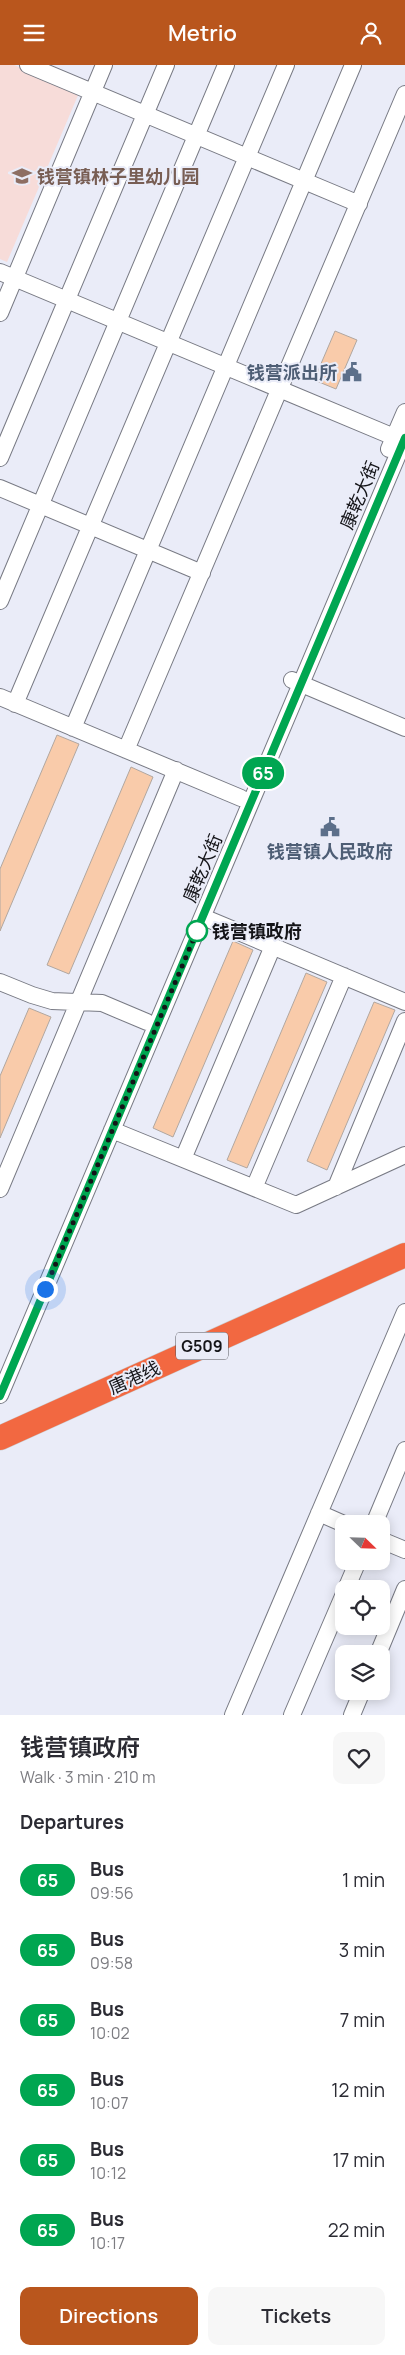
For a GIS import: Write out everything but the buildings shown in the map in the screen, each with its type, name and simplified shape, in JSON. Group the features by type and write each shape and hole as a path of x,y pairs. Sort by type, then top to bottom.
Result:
{"highway":[{"name":"唐港线","path":"0,1437 405,1255"},
{"name":"唐港线","path":"0,1451 405,1271"}],"street":[{"path":"28,65 359,203"},
{"path":"0,313 7,275 104,65"},
{"path":"0,458 166,65"},
{"path":"0,601 226,65"},
{"path":"16,703 286,65"},
{"path":"73,728 353,65"},
{"path":"126,750 405,94"},
{"path":"7,275 400,438"},
{"name":"康乾大街","path":"0,1395 203,917 296,682 400,438 405,412"},
{"path":"0,488 202,573"},
{"path":"296,682 405,727"},
{"name":"康乾大街","path":"0,1368 241,798 296,682"},
{"path":"0,697 241,798"},
{"path":"0,1189 176,770"},
{"path":"203,917 405,1002"},
{"path":"183,1159 273,946"},
{"path":"254,1188 344,976"},
{"path":"0,982 52,1001 102,1003 147,1022"},
{"path":"336,1187 405,1021"},
{"path":"112,1130 296,1205 405,1155"},
{"path":"233,1715 405,1312"},
{"path":"378,1515 405,1450"},
{"path":"319,1513 335,1520"},
{"path":"390,1544 405,1550"},
{"path":"382,1645 405,1589"},
{"path":"292,1715 335,1615"},
{"path":"352,1715 358,1700"}],"shaded area":[{"name":"钱营镇林子里幼儿园","path":"0,65 14,65 79,93 7,262 0,259"}],"bus line":[{"name":"65","path":"0,1396 405,438"}],"place":[{"name":"钱营镇林子里幼儿园","path":"22,176"},
{"name":"钱营派出所","path":"352,372"},
{"name":"钱营镇人民政府","path":"330,827"},
{"name":"钱营镇政府","path":"197,931"}],"route":[{"path":"45,1289 197,931"}]}
